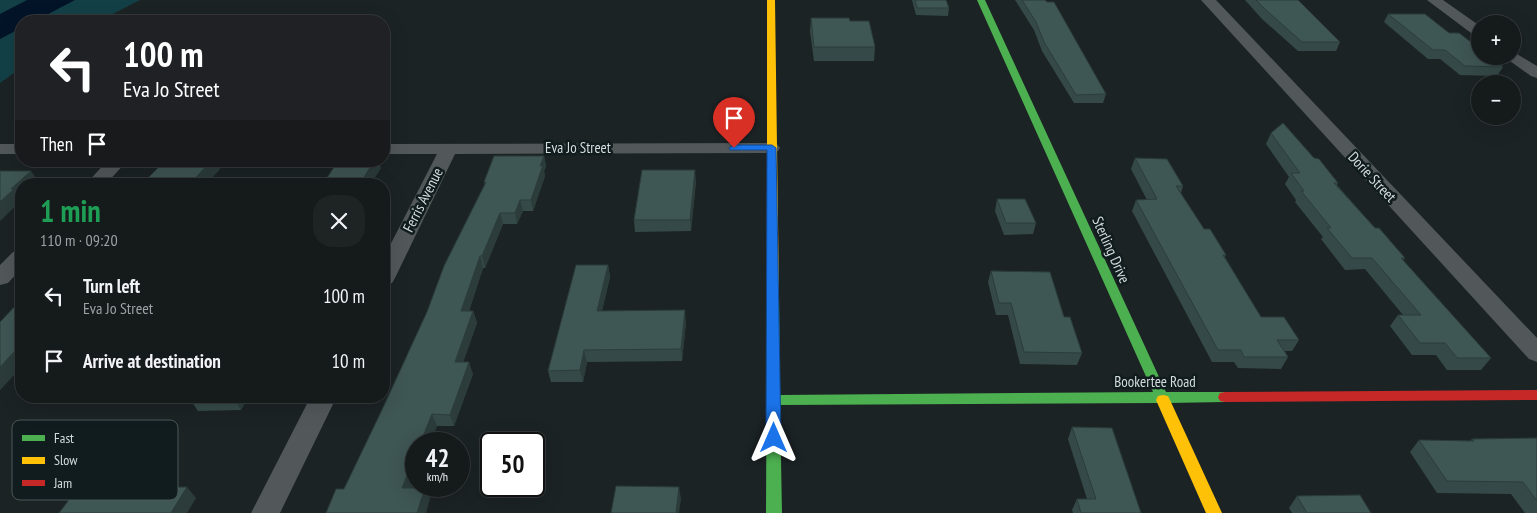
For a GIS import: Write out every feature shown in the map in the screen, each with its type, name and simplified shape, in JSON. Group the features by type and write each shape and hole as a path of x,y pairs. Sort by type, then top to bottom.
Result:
{"street":[{"path":"771,0 774,513"},
{"name":"Sterling Drive","path":"981,0 1214,513"},
{"name":"Dorie Street","path":"1208,0 1537,353"},
{"path":"1434,0 1471,27"},
{"path":"1521,62 1537,74"},
{"name":"Eva Jo Street","path":"390,149 772,148"},
{"path":"0,149 15,149"},
{"name":"Ferris Avenue","path":"390,266 449,149"},
{"path":"101,178 112,167"},
{"path":"0,278 15,263"},
{"name":"Bookertee Road","path":"773,400 1537,395"},
{"path":"265,513 320,403"}],"shaded area":[{"path":"0,0 140,0 111,15 15,15 15,72 0,83"},
{"path":"27,0 75,0 46,15 15,15 15,31 0,39 0,14"}],"building":[{"path":"915,0 946,0 949,8 917,8"},
{"path":"1022,0 1054,2 1106,94 1076,95 1044,42 1036,22"},
{"path":"1256,0 1298,0 1340,42 1302,42"},
{"path":"1388,14 1425,14 1449,33 1459,33 1471,42 1471,65 1500,65 1503,67 1465,66 1445,50 1433,50"},
{"path":"811,18 849,18 850,21 869,21 875,47 814,47"},
{"path":"1283,123 1314,158 1319,159 1338,183 1334,183 1375,228 1379,228 1405,258 1401,258 1491,358 1457,358 1445,343 1420,343 1398,315 1421,315 1372,258 1352,258 1327,228 1331,228 1301,191 1304,191 1291,173 1300,173 1271,133"},
{"path":"494,156 544,156 540,166 543,165 531,200 520,200 515,213 500,213 482,256 480,256 461,311 473,311 455,362 469,362 450,415 432,414 425,432 405,432 405,480 402,488 405,488 405,497 422,497 417,513 326,513 336,489 344,489 385,403 390,403 390,392 427,312 444,266 486,182 484,182"},
{"path":"1135,158 1167,159 1183,186 1176,186 1204,229 1210,229 1226,255 1223,255 1261,317 1284,317 1299,340 1277,340 1288,357 1244,357 1241,350 1218,350 1136,200 1157,199"},
{"path":"159,167 206,167 195,178 148,178"},
{"path":"334,167 370,167 364,178 327,178"},
{"path":"642,170 695,170 690,220 634,220"},
{"path":"0,171 31,171 23,178 15,178 15,185 11,189 14,189 0,202"},
{"path":"997,199 1025,199 1036,223 1006,223"},
{"path":"576,265 608,265 597,311 685,310 681,349 584,350 580,370 548,371"},
{"path":"991,271 1050,272 1064,317 1070,317 1082,353 1024,352 1011,303 999,303"},
{"path":"15,306 15,351 0,367 0,322"},
{"path":"1072,427 1112,428 1141,513 1081,513 1077,499 1096,499"},
{"path":"1537,438 1537,501 1523,482 1447,481 1419,440 1474,441 1472,439"},
{"path":"616,486 679,487 676,513 611,513"},
{"path":"178,487 187,487 171,513 59,513 69,500 178,500"},
{"path":"1360,495 1371,513 1307,513 1297,496"}],"traffic: fast":[{"path":"981,0 1163,400"},
{"path":"773,294 774,513"},
{"path":"773,400 1225,397"}],"traffic: slow":[{"path":"771,0 773,294"},
{"path":"1163,400 1214,513"}],"traffic: jam":[{"path":"1225,397 1537,395"}],"route":[{"path":"734,148 772,148 774,438"}]}
